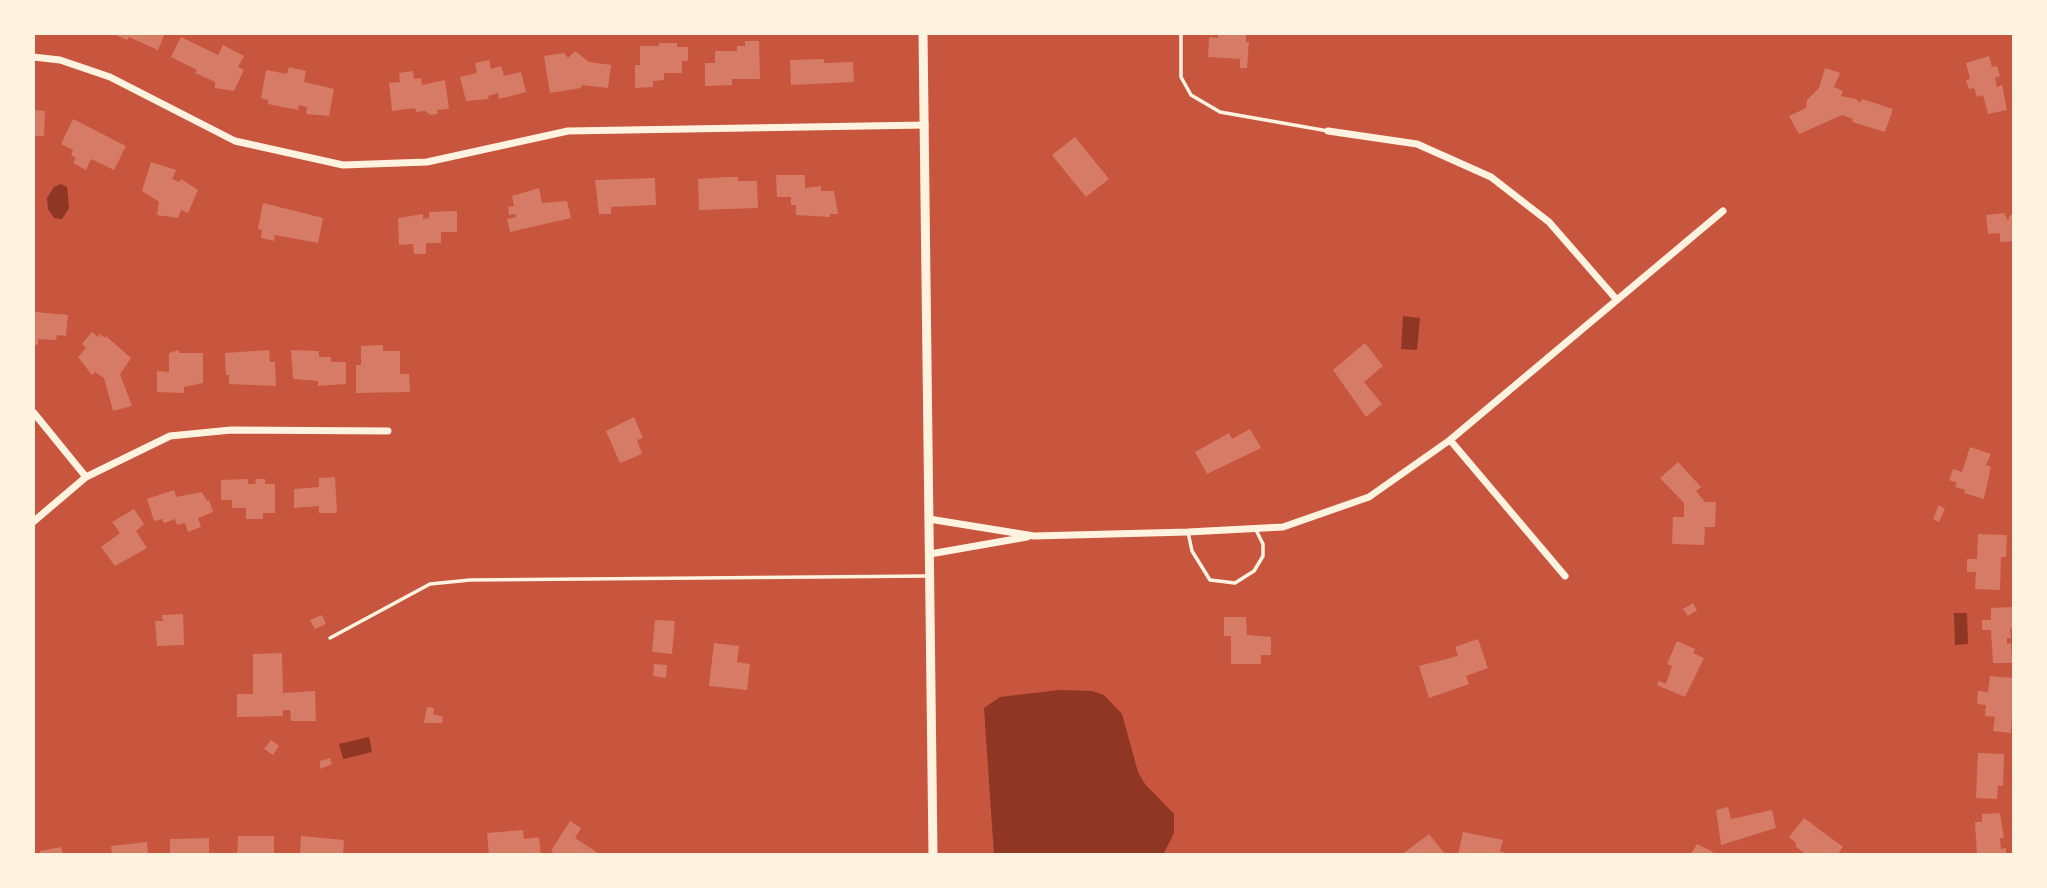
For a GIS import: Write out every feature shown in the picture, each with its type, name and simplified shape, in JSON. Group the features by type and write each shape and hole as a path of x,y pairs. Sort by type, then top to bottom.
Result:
{"street":[{"path":"923,33 933,855"},
{"path":"33,57 60,60 110,77 234,141 343,165 427,162 568,131 925,125"},
{"path":"1328,131 1417,144 1491,177 1549,222 1617,300"},
{"path":"930,554 1034,536 1283,527 1369,497 1450,440 1723,211"},
{"path":"34,414 86,477"},
{"path":"33,522 86,477 170,436 231,430 388,431"},
{"path":"1450,440 1565,576"},
{"path":"929,519 1034,536"}],"lane":[{"path":"1181,33 1181,77 1191,95 1220,112 1328,131"},
{"path":"1188,532 1192,551 1210,580 1234,583 1254,571 1263,556 1263,544 1255,528"},
{"path":"330,638 430,584 470,580 930,576"}],"shaded area":[{"path":"61,184 67,187 69,208 62,219 54,218 48,209 47,198 54,187"},
{"path":"1403,316 1420,318 1417,350 1401,349"},
{"path":"1954,613 1967,613 1968,644 1955,645"},
{"path":"1059,690 1092,691 1104,695 1122,714 1138,772 1145,784 1174,814 1174,833 1163,855 994,855 984,708 1000,697"},
{"path":"369,737 372,752 343,759 339,744"}],"building":[{"path":"112,33 165,33 158,50 129,37 127,40"},
{"path":"1218,33 1246,33 1246,42 1249,42 1247,68 1240,68 1240,59 1208,57 1209,37 1218,38"},
{"path":"181,37 218,55 223,45 244,56 238,67 244,70 234,91 215,88 215,82 171,57"},
{"path":"745,41 759,41 760,79 732,79 732,85 705,86 705,63 715,63 715,51 737,51 737,46 745,46"},
{"path":"659,43 677,43 677,47 688,47 688,61 682,61 682,73 664,73 664,80 653,81 653,87 635,88 635,65 640,65 640,46 659,46"},
{"path":"575,51 589,62 611,65 608,88 581,85 581,88 550,93 544,56 564,53 568,58"},
{"path":"1989,56 1992,67 1997,66 2000,76 1995,78 1997,87 2002,85 2007,110 1988,114 1983,95 1977,97 1974,88 1969,89 1966,80 1970,79 1966,63"},
{"path":"824,59 824,63 853,62 854,82 791,85 790,60"},
{"path":"489,60 491,69 501,66 504,76 521,72 526,92 499,99 498,93 488,96 489,99 466,101 460,77 477,73 475,63"},
{"path":"289,67 306,71 304,82 334,89 329,116 306,114 307,107 299,105 298,110 268,104 268,100 261,98 266,70 287,74"},
{"path":"1825,68 1840,73 1834,87 1843,91 1841,96 1856,99 1860,103 1862,99 1893,109 1885,132 1852,122 1853,119 1842,115 1799,134 1789,116 1806,108 1807,100 1819,88"},
{"path":"413,71 414,79 421,78 422,85 445,80 449,109 437,110 438,114 430,115 425,111 416,112 415,108 392,111 389,83 400,82 399,73"},
{"path":"33,110 45,111 44,136 33,136"},
{"path":"73,119 126,146 114,170 91,159 86,170 73,163 76,158 71,155 73,150 61,144"},
{"path":"1075,137 1109,179 1086,197 1052,155"},
{"path":"151,162 176,170 172,179 179,182 181,179 198,190 188,213 181,210 178,218 157,215 159,202 142,191"},
{"path":"776,175 805,175 805,188 821,186 821,191 834,191 838,214 830,214 830,217 796,215 796,205 791,205 791,197 777,197"},
{"path":"738,177 738,181 757,181 758,208 699,210 698,179"},
{"path":"655,178 656,205 611,207 611,214 599,214 595,180"},
{"path":"539,188 542,203 567,201 571,218 510,232 507,219 516,217 515,214 509,215 508,207 514,206 512,196"},
{"path":"263,203 323,218 318,243 275,235 274,241 261,238 262,230 258,229"},
{"path":"457,211 457,232 441,232 441,243 426,243 426,254 414,254 413,244 399,245 398,218 423,214 423,219 429,218 429,212"},
{"path":"2004,213 2008,221 2010,215 2014,215 2014,241 2000,242 2000,233 1988,234 1986,215"},
{"path":"35,312 68,315 66,336 57,335 56,340 38,339 38,345 33,344"},
{"path":"92,332 98,337 100,334 105,338 106,336 131,358 120,374 132,406 113,411 104,378 95,372 92,375 78,357 86,348 82,344"},
{"path":"1365,343 1383,366 1364,382 1382,404 1366,417 1333,370"},
{"path":"383,345 383,351 400,351 400,374 409,374 410,392 356,393 356,365 361,365 361,346"},
{"path":"179,350 179,353 203,353 203,383 184,387 184,393 157,392 157,371 169,372 169,353"},
{"path":"269,350 270,362 275,362 276,386 229,384 225,353"},
{"path":"291,350 319,351 319,357 331,357 331,362 346,362 346,384 318,386 318,381 293,379"},
{"path":"634,417 643,438 637,440 642,454 620,463 606,431"},
{"path":"1250,429 1261,448 1207,474 1195,452 1229,433 1232,439"},
{"path":"1970,447 1991,454 1986,465 1991,467 1984,499 1964,493 1965,490 1955,487 1957,483 1949,480 1953,469 1962,472"},
{"path":"1678,462 1701,487 1696,491 1705,502 1716,502 1715,527 1705,527 1704,545 1672,544 1673,517 1684,517 1684,503 1660,478"},
{"path":"335,477 337,513 319,513 319,506 294,508 294,489 319,487 319,478"},
{"path":"248,479 248,484 256,484 255,479 265,479 265,484 275,484 275,513 263,513 263,519 246,519 246,508 232,508 232,500 221,500 221,480"},
{"path":"174,490 176,497 202,492 207,501 209,500 213,512 198,518 201,527 188,532 185,523 177,525 175,519 164,523 162,519 154,521 147,499"},
{"path":"1939,505 1945,509 1939,522 1933,519"},
{"path":"134,509 144,524 136,531 147,548 115,566 101,547 120,533 112,522"},
{"path":"1978,534 2007,535 2006,557 2001,557 2000,590 1975,589 1976,572 1967,572 1967,559 1977,559"},
{"path":"1693,603 1697,610 1688,616 1683,609"},
{"path":"2013,607 2014,628 2010,629 2011,638 2007,638 2007,644 2011,643 2012,663 1993,663 1991,630 1982,630 1982,620 1991,620 1991,608"},
{"path":"183,614 184,645 157,646 155,621 163,621 162,615"},
{"path":"322,615 326,624 315,629 310,620"},
{"path":"1224,617 1246,617 1247,635 1271,637 1271,655 1261,655 1261,664 1231,664 1231,636 1224,636"},
{"path":"655,620 675,621 672,654 652,652"},
{"path":"1478,639 1488,668 1466,676 1469,684 1429,698 1419,666 1458,656 1455,647"},
{"path":"1677,641 1695,649 1693,653 1704,658 1685,697 1657,685 1659,681 1666,684 1672,666 1667,664"},
{"path":"714,643 739,646 737,662 750,664 747,690 709,686"},
{"path":"282,653 283,693 315,691 316,721 291,721 290,710 283,710 283,716 237,717 237,694 253,694 253,654"},
{"path":"654,664 667,665 666,678 653,676"},
{"path":"1990,676 2014,678 2011,733 1993,731 1995,717 1985,716 1986,705 1977,704 1978,691 1988,692"},
{"path":"427,707 434,708 433,714 443,717 442,723 424,723"},
{"path":"271,740 279,746 273,755 264,749"},
{"path":"1978,753 2004,754 2003,786 1998,785 1997,799 1976,798"},
{"path":"330,758 332,764 320,769 320,761"},
{"path":"1728,807 1731,819 1772,810 1776,828 1721,845 1716,810"},
{"path":"2000,813 2004,838 2000,838 2001,849 2006,848 2006,855 1977,855 1975,822 1982,822 1982,814"},
{"path":"1804,818 1843,847 1839,852 1842,855 1807,855 1795,846 1797,844 1789,837"},
{"path":"570,821 581,828 575,838 601,855 557,855 551,851"},
{"path":"523,830 524,839 539,837 541,855 489,855 487,833"},
{"path":"1463,832 1503,840 1500,851 1510,855 1458,855"},
{"path":"1429,834 1444,853 1401,855"},
{"path":"238,836 274,836 274,855 237,855"},
{"path":"301,836 344,840 343,855 300,855"},
{"path":"209,838 209,855 170,855 170,839"},
{"path":"147,842 148,855 112,855 111,846"},
{"path":"1697,844 1713,852 1712,855 1690,855"},
{"path":"61,847 63,855 41,855 40,851"}]}
